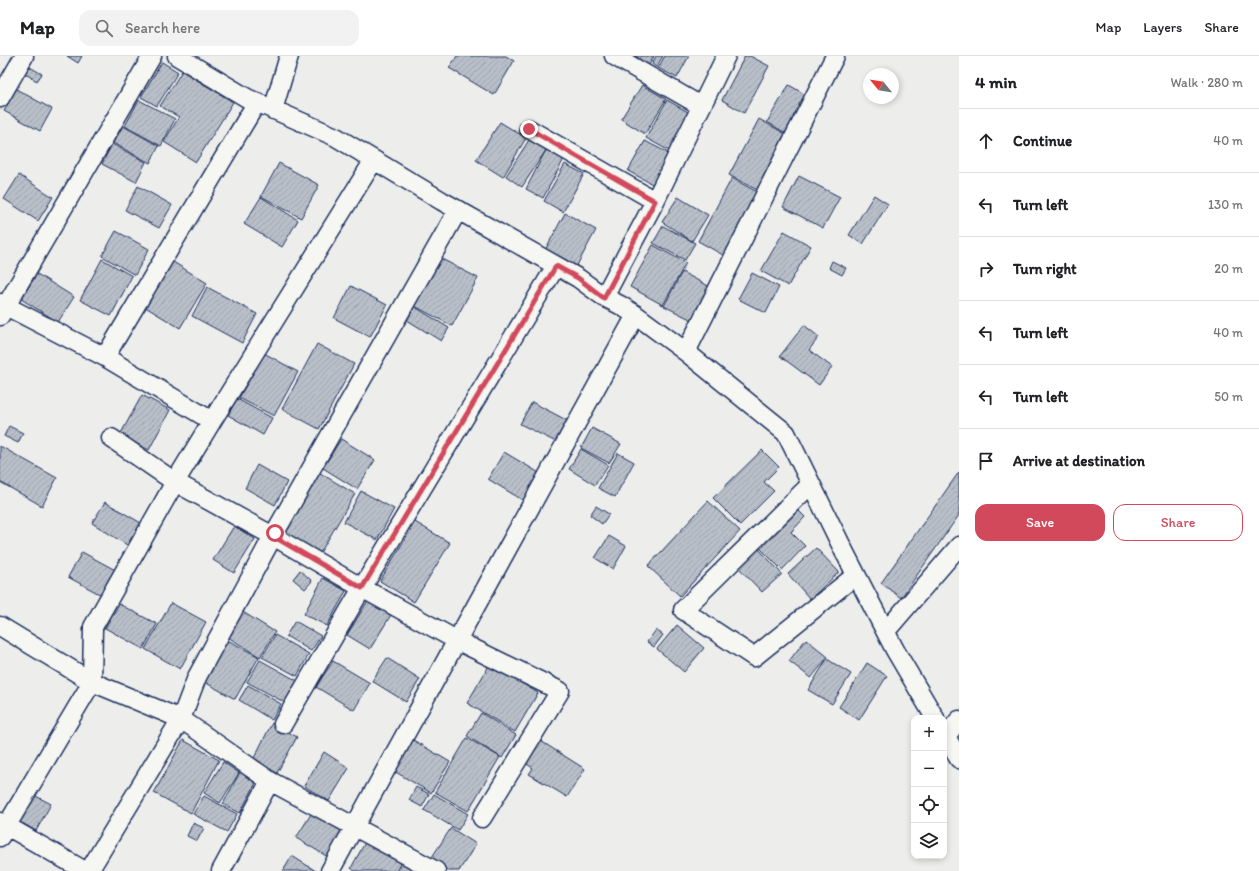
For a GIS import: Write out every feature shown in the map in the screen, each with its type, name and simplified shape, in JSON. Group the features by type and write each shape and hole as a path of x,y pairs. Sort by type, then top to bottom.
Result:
{"street":[{"path":"0,98 24,56"},
{"path":"152,56 2,309 105,357 212,421"},
{"path":"177,56 248,98 336,137 458,210 578,278 604,298 620,305 636,315 686,352 786,433 856,575 933,715"},
{"path":"105,357 265,106 289,56"},
{"path":"614,56 702,106"},
{"path":"604,298 655,201 726,56"},
{"path":"686,352 835,56"},
{"path":"529,129 655,201"},
{"path":"85,871 2,828 92,682 93,627 175,482 374,160"},
{"path":"89,871 181,719 197,677 273,536 458,210"},
{"path":"283,724 362,588 556,266"},
{"path":"330,871 458,641 636,315"},
{"path":"112,438 175,482 273,536 362,588 458,641 560,691 482,818"},
{"path":"811,484 683,610 754,657 856,575"},
{"path":"886,631 959,546"},
{"path":"0,626 92,682 181,719 270,781 436,871"},
{"path":"947,732 959,720"},
{"path":"947,738 959,759"},
{"path":"220,871 270,781"}],"building":[{"path":"67,56 82,56 78,63"},
{"path":"457,56 506,56 514,61 494,95 449,68"},
{"path":"635,56 654,56 649,65"},
{"path":"656,56 663,56 656,67 652,64"},
{"path":"665,56 689,56 677,78 658,68"},
{"path":"745,56 750,56 769,66 744,113 722,100"},
{"path":"162,62 178,72 157,106 141,97"},
{"path":"28,66 42,74 37,81 24,73"},
{"path":"182,71 233,102 196,162 164,142 179,117 160,106"},
{"path":"642,85 666,99 645,134 621,119"},
{"path":"789,85 811,98 789,135 767,122"},
{"path":"16,89 52,109 40,131 4,111"},
{"path":"139,100 175,119 161,146 125,126"},
{"path":"667,100 693,115 673,153 646,138"},
{"path":"759,119 791,137 761,192 729,175"},
{"path":"500,122 526,138 503,177 476,160"},
{"path":"123,126 159,146 150,163 113,143"},
{"path":"529,140 546,150 522,187 506,176"},
{"path":"645,141 672,155 656,186 628,171"},
{"path":"112,144 146,162 136,182 102,164"},
{"path":"546,150 564,159 543,198 526,189"},
{"path":"279,163 319,185 301,218 261,196"},
{"path":"565,164 584,174 563,212 544,201"},
{"path":"19,175 53,197 38,221 4,199"},
{"path":"799,176 840,197 823,228 783,207"},
{"path":"732,178 764,196 730,259 698,241"},
{"path":"138,186 172,205 159,228 125,210"},
{"path":"874,195 888,204 863,244 849,235"},
{"path":"261,197 298,220 282,247 244,224"},
{"path":"678,197 708,215 692,241 662,222"},
{"path":"565,213 596,230 575,269 544,252"},
{"path":"663,226 695,243 685,260 653,243"},
{"path":"116,231 149,249 135,275 102,256"},
{"path":"784,231 811,246 788,286 761,271"},
{"path":"653,245 686,263 663,305 630,287"},
{"path":"438,257 478,278 452,326 413,305"},
{"path":"102,259 132,276 111,316 80,300"},
{"path":"170,260 207,283 180,328 142,305"},
{"path":"832,261 846,268 842,275 829,268"},
{"path":"682,272 714,289 696,322 664,306"},
{"path":"752,273 779,287 766,313 738,299"},
{"path":"37,274 74,297 58,322 21,299"},
{"path":"351,286 387,305 370,337 334,318"},
{"path":"207,287 257,314 242,343 192,316"},
{"path":"415,307 449,328 441,341 407,320"},
{"path":"804,325 819,337 809,350 832,367 819,385 780,356"},
{"path":"317,344 354,364 319,429 282,409"},
{"path":"264,353 298,372 274,416 239,398"},
{"path":"142,395 170,410 149,450 120,435"},
{"path":"237,399 272,418 263,435 228,415"},
{"path":"532,402 570,422 558,443 520,424"},
{"path":"9,426 23,433 18,443 4,436"},
{"path":"592,428 621,444 609,463 581,448"},
{"path":"341,439 375,460 357,489 323,468"},
{"path":"0,446 57,478 42,506 0,482"},
{"path":"581,449 608,465 595,485 569,469"},
{"path":"762,450 779,467 764,482 774,491 740,525 713,498"},
{"path":"504,452 541,474 524,501 488,479"},
{"path":"618,453 634,462 615,497 598,488"},
{"path":"257,465 287,482 275,505 245,488"},
{"path":"959,472 959,515 901,598 881,583"},
{"path":"320,473 355,494 320,553 282,531 301,500 304,501"},
{"path":"361,491 394,509 377,540 344,522"},
{"path":"708,501 740,531 680,596 648,566"},
{"path":"105,502 141,523 127,545 92,523"},
{"path":"596,506 609,514 602,524 590,515"},
{"path":"796,508 805,517 791,532 805,546 782,570 758,546"},
{"path":"415,522 450,543 414,602 380,581"},
{"path":"234,526 255,539 234,573 213,560"},
{"path":"609,536 626,546 613,569 595,558"},
{"path":"757,547 782,574 762,592 737,566"},
{"path":"816,548 839,572 810,599 788,574"},
{"path":"82,552 119,572 105,597 68,577"},
{"path":"300,570 312,581 305,589 293,579"},
{"path":"323,578 346,591 327,626 304,614"},
{"path":"371,596 394,610 370,649 347,635"},
{"path":"171,603 206,622 180,669 145,649"},
{"path":"119,604 157,624 143,649 105,628"},
{"path":"238,609 275,632 260,657 223,634"},
{"path":"295,621 321,636 311,651 286,636"},
{"path":"677,625 704,648 684,672 657,649"},
{"path":"656,630 663,635 654,647 647,642"},
{"path":"275,635 309,654 297,676 262,657"},
{"path":"222,637 259,657 235,699 199,679"},
{"path":"806,639 828,657 811,678 789,661"},
{"path":"387,658 420,679 406,702 372,681"},
{"path":"827,659 851,674 832,704 808,690"},
{"path":"260,660 303,684 291,706 247,682"},
{"path":"333,661 370,683 354,710 316,687"},
{"path":"867,663 887,676 859,720 839,707"},
{"path":"490,664 538,693 515,732 467,703"},
{"path":"248,685 281,704 272,720 239,700"},
{"path":"481,713 516,735 502,758 467,736"},
{"path":"272,723 297,737 277,773 253,760"},
{"path":"467,738 500,757 468,811 435,792"},
{"path":"536,738 585,769 567,797 529,774 533,768 522,761"},
{"path":"183,740 219,760 191,813 154,793"},
{"path":"413,740 450,762 431,793 394,771"},
{"path":"324,752 349,768 329,801 304,786"},
{"path":"223,762 239,773 220,803 204,793"},
{"path":"240,772 257,781 240,813 223,804"},
{"path":"416,787 429,794 422,807 409,800"},
{"path":"32,794 51,804 36,831 17,820"},
{"path":"434,794 468,814 458,830 424,810"},
{"path":"204,796 237,814 227,832 193,814"},
{"path":"313,811 350,833 333,860 296,838"},
{"path":"193,823 204,828 197,841 187,836"},
{"path":"451,828 476,844 459,871 447,871 430,860"},
{"path":"367,839 403,859 396,871 355,871 351,868"},
{"path":"292,856 316,871 283,871"},
{"path":"402,862 419,871 398,871"}],"route":[{"path":"275,533 273,536 362,588 556,266 578,278 604,298 655,201 529,129"}]}
